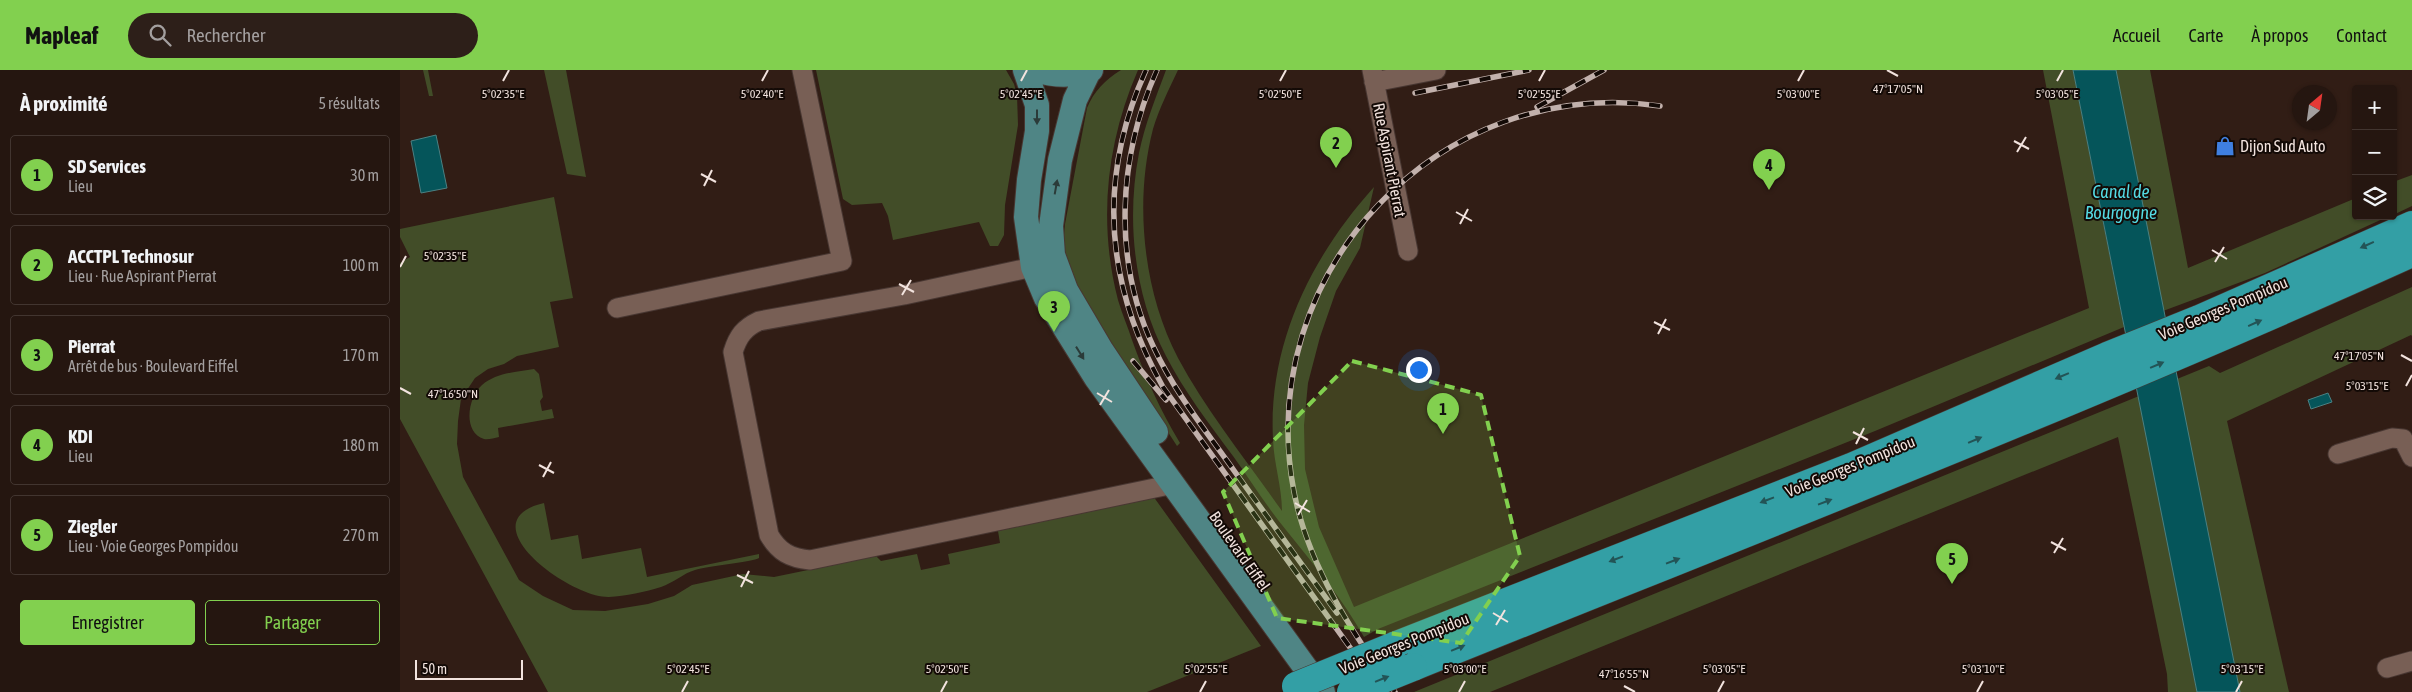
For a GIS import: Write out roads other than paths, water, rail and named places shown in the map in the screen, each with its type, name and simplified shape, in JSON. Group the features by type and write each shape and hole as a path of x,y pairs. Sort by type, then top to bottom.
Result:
{"highway":[{"name":"Voie Georges Pompidou","path":"1352,692 1854,491 2112,384 2205,331 2412,225"},
{"name":"Voie Georges Pompidou","path":"1289,689 1852,467 2107,356 2205,331 2412,253"}],"main road":[{"path":"1025,70 1036,105 1037,131 1028,180 1026,217 1033,267 1046,298 1096,378 1323,692"},
{"path":"1036,70 1055,74 1090,70"},
{"name":"Boulevard Eiffel","path":"1090,70 1078,91 1070,117 1054,195 1050,236 1053,255 1066,290 1139,410 1341,692"}],"street":[{"path":"617,308 842,261 802,70"},
{"path":"1373,76 1436,70"},
{"name":"Rue Aspirant Pierrat","path":"1373,76 1408,251"},
{"path":"1033,267 1050,236"},
{"path":"1066,290 1033,267 904,295 759,321 746,327 737,338 733,352 769,535 776,546 791,556 810,560 1174,484"},
{"path":"2338,454 2392,438 2403,439 2412,457"},
{"path":"2387,668 2412,661"}],"water":[{"name":"Canal de Bourgogne","path":"2073,70 2116,70 2240,692 2197,692"},
{"path":"436,135 447,188 421,193 411,141"},
{"path":"2328,393 2332,402 2311,409 2308,400"}],"railway":[{"path":"1146,70 1130,110 1120,151 1115,191 1114,230 1119,270 1129,309 1144,348 1163,387 1382,692"},
{"path":"1157,70 1144,103 1134,138 1128,173 1125,209 1126,244 1131,280 1140,314 1162,365 1181,396 1337,613"},
{"path":"1415,93 1529,70"},
{"path":"1537,107 1604,70"},
{"path":"1395,692 1348,622 1321,572 1310,546 1294,492 1289,411 1302,335 1333,265 1378,205 1436,156 1504,122 1579,104 1660,106"},
{"path":"1133,361 1166,400"}],"place":[{"name":"Dijon Sud Auto","path":"2225,146"},
{"name":"ACCTPL Technosur","path":"1336,168"},
{"name":"KDI","path":"1769,190"},
{"name":"Pierrat","path":"1054,332"},
{"name":"SD Services","path":"1443,434"},
{"name":"Ziegler","path":"1952,584"}]}
